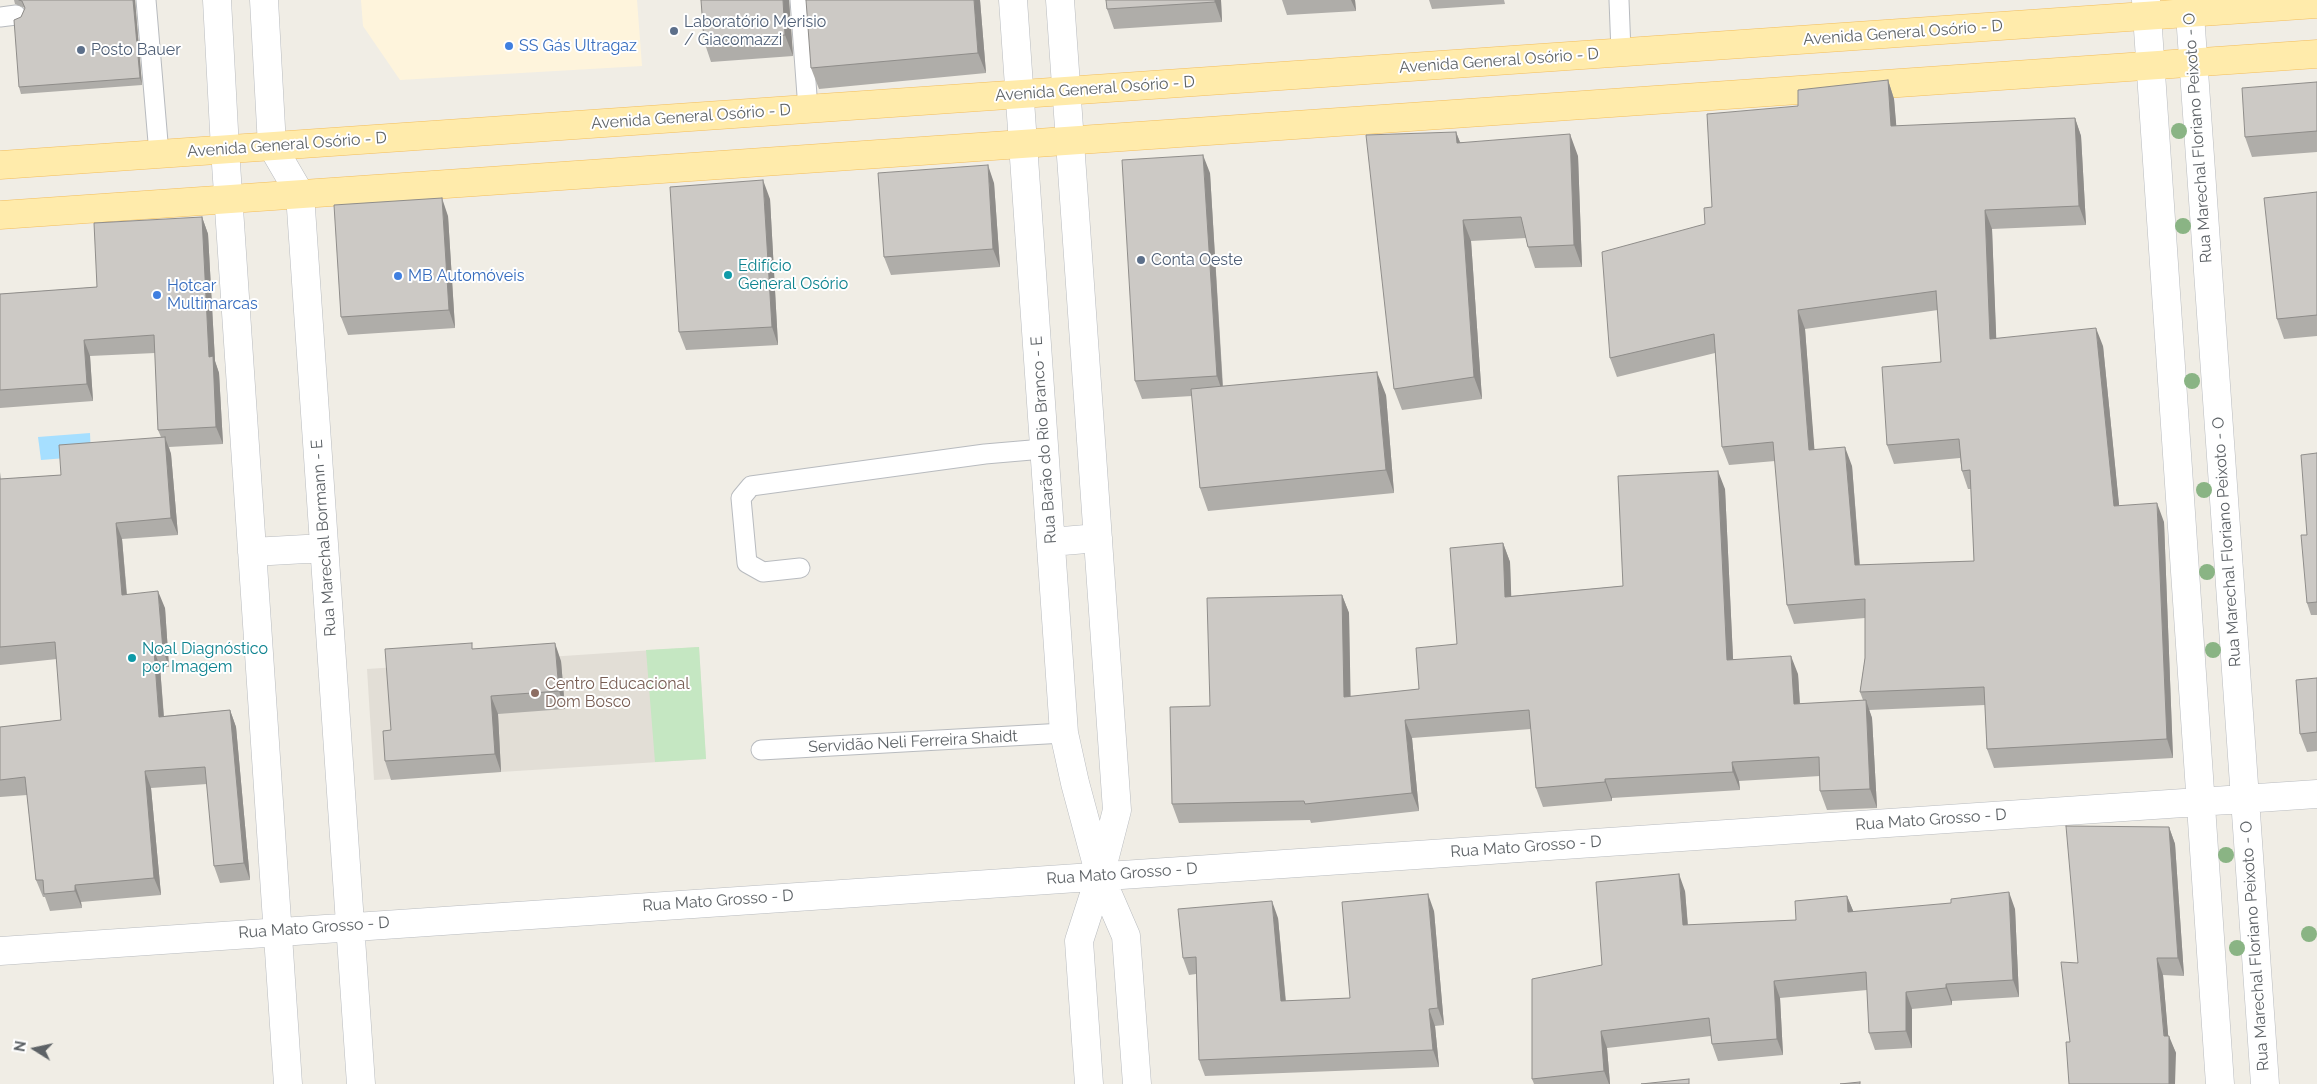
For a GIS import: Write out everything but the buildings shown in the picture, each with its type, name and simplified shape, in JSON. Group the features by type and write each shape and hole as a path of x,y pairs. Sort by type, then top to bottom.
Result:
{"main road":[{"name":"Avenida General Osório - D","path":"0,165 1621,52 2147,8 2317,4"},
{"path":"0,215 2317,54"}],"street":[{"path":"217,0 224,150 288,1084"},
{"name":"Rua Marechal Bormann - E","path":"264,0 272,146 300,194 361,1084"},
{"name":"Rua Barão do Rio Branco - E","path":"1014,0 1043,449 1064,733 1075,783 1100,876 1126,936 1137,1084"},
{"path":"1060,0 1117,810 1100,876 1079,941 1089,1084"},
{"name":"Rua Marechal Floriano Peixoto - O","path":"2189,6 2265,1084"},
{"path":"2147,8 2220,1084"},
{"path":"2175,430 2219,428"},
{"path":"1051,542 1098,538"},
{"path":"252,552 324,548"},
{"name":"Rua Mato Grosso - D","path":"0,951 2317,794"}],"lane":[{"path":"144,0 159,154"},
{"path":"800,0 808,109"},
{"path":"1619,0 1621,52"},
{"path":"800,568 762,572 747,563 741,498 751,486 986,454 1043,449"},
{"name":"Servidão Neli Ferreira Shaidt","path":"761,750 1064,733"}],"shaded area":[{"name":"SS Gás Ultragaz","path":"361,0 637,0 642,66 400,80 363,26"},
{"name":"Centro Educacional Dom Bosco","path":"699,647 706,759 374,780 367,669"}],"green space":[{"path":"699,647 706,759 655,762 646,650"}],"water":[{"path":"90,433 91,456 41,460 38,437"}],"place":[{"name":"Laboratório Merisio / Giacomazzi","path":"674,31"},
{"name":"SS Gás Ultragaz","path":"509,46"},
{"name":"Posto Bauer","path":"81,50"},
{"name":"Conta Oeste","path":"1141,260"},
{"name":"Edifício General Osório","path":"728,275"},
{"name":"MB Automóveis","path":"398,276"},
{"name":"Hotcar Multimarcas","path":"157,295"},
{"name":"Noal Diagnóstico por Imagem","path":"132,658"},
{"name":"Centro Educacional Dom Bosco","path":"535,693"}]}
